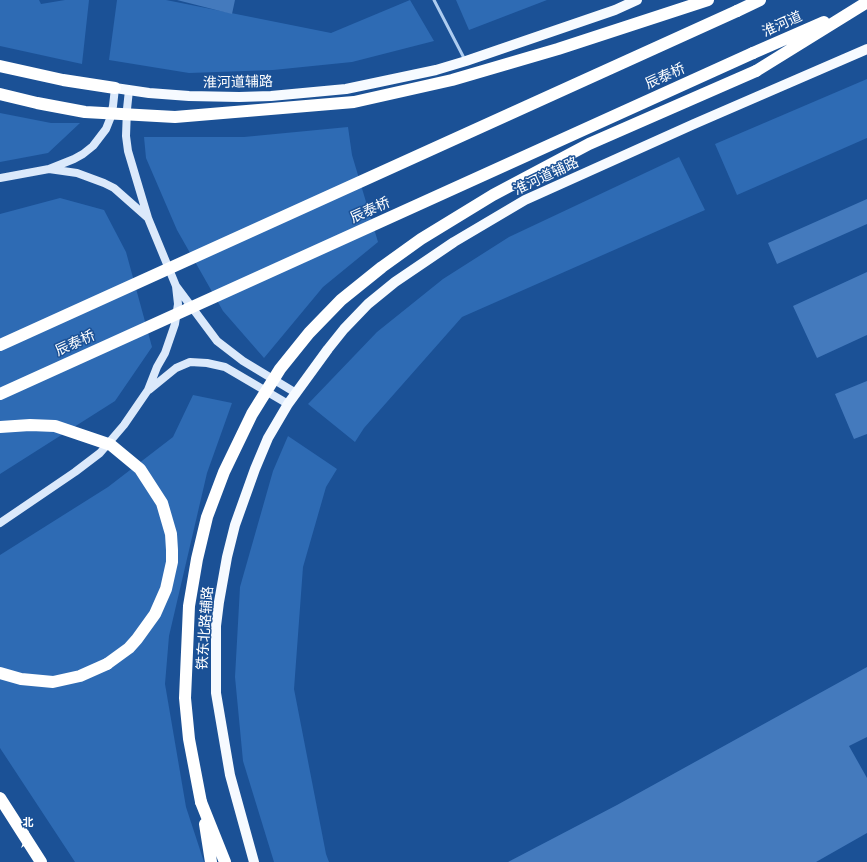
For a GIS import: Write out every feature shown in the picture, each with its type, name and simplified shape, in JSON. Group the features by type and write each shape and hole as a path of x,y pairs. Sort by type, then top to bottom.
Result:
{"highway":[{"path":"0,94 85,112 175,117 354,102 452,80 558,49 708,0"},
{"name":"辰泰桥","path":"0,345 760,0"},
{"path":"211,862 189,739 185,698 186,646 189,606 197,559 207,517 224,472 252,414 280,369 309,333 341,300 382,267 421,239 493,195 589,144 756,71 866,3"},
{"name":"淮河道","path":"753,53 866,3"},
{"name":"辰泰桥","path":"0,394 753,53"},
{"path":"0,66 63,80 115,88"},
{"path":"0,427 30,424 55,426 111,445 140,469 162,503 171,534 172,550 172,562 169,579 161,602 147,626 133,644 120,655 107,664 80,676 53,682 21,679 0,673"},
{"path":"0,798 41,862"},
{"path":"201,802 225,862"}],"main road":[{"name":"淮河道辅路","path":"115,88 188,96 271,96 346,89 436,70 466,61 615,10 637,0"},
{"name":"淮河道辅路","path":"288,404 344,329 368,304 426,260 485,223 525,200 867,49"},
{"name":"铁东北路辅路","path":"254,862 230,775 217,701 216,626 222,581 235,525 268,438 288,404"}],"street":[{"path":"0,178 49,170 83,154 99,139 110,120 115,88"},
{"path":"129,90 126,136 128,151 148,218 176,286 217,341 243,361 296,393"},
{"path":"49,170 77,173 104,183 114,188 148,218"},
{"path":"0,523 75,472 100,453 124,425 148,390 157,367 166,352 175,324 178,304 176,286"},
{"path":"148,390 176,368 190,362 207,363 225,367 288,404"}],"lane":[{"path":"434,0 466,61"}],"shaded area":[{"path":"0,0 39,0 41,4 65,0 89,0 82,64 0,46"},
{"path":"117,0 166,0 331,33 410,0 434,41 352,62 273,70 189,73 109,60"},
{"path":"456,0 547,0 469,30"},
{"path":"867,79 867,138 737,195 715,144"},
{"path":"0,113 51,123 80,123 48,153 0,162"},
{"path":"348,127 352,155 378,242 323,287 264,358 223,311 177,230 146,158 144,137 244,137"},
{"path":"679,157 705,210 462,317 364,428 355,442 308,404 377,332 443,279 509,237"},
{"path":"60,198 104,210 126,252 152,347 115,401 0,474 0,214"},
{"path":"193,395 232,403 207,473 169,636 165,684 186,807 204,862 75,862 0,748 0,555 108,487 173,437"},
{"path":"288,436 337,469 326,487 303,567 294,689 326,854 329,862 274,862 243,761 235,677 240,587 273,471"}],"building":[{"path":"177,0 235,0 232,14"},
{"path":"867,199 867,224 777,264 768,243"},
{"path":"867,272 867,335 817,358 793,306"},
{"path":"867,381 867,434 854,439 835,394"},
{"path":"867,667 867,737 849,746 867,778 867,833 816,862 508,862 617,805"}]}
